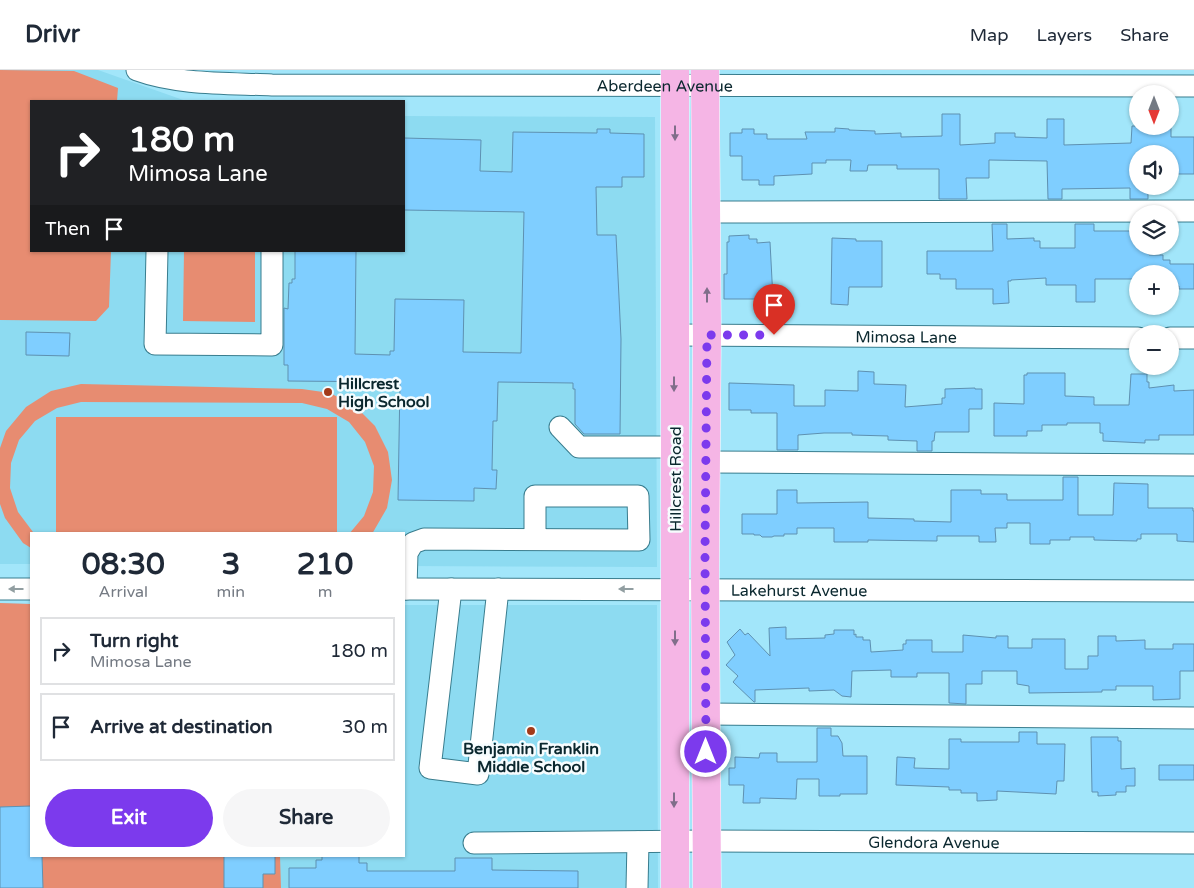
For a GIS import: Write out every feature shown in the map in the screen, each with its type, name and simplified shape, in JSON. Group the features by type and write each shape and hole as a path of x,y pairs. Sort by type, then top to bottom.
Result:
{"main road":[{"name":"Hillcrest Road","path":"675,77 675,888"},
{"name":"Hillcrest Road","path":"705,77 707,888"}],"street":[{"name":"Aberdeen Avenue","path":"137,70 163,78 196,76 272,93 309,78 705,77 1194,86"},
{"path":"706,212 1194,211"},
{"path":"157,252 155,344 272,345 272,252"},
{"name":"Mimosa Lane","path":"674,335 1129,338"},
{"path":"1179,338 1194,338"},
{"path":"560,427 579,447 674,447"},
{"path":"705,462 1194,465"},
{"path":"405,589 407,553 413,543 424,540 639,540 638,496 535,496 535,539"},
{"path":"0,589 30,589"},
{"name":"Lakehurst Avenue","path":"405,589 1194,591"},
{"path":"451,589 430,768 478,774 498,589"},
{"path":"706,714 1194,718"},
{"name":"Glendora Avenue","path":"474,843 707,841 1194,843"},
{"path":"637,888 638,842"}],"shaded area":[{"name":"Hillcrest High School","path":"0,70 98,70 183,100 30,100 30,252 405,252 405,116 655,117 657,567 405,566 405,532 30,532 30,564 0,564"},
{"path":"0,70 74,71 118,88 117,100 30,100 30,252 111,252 109,307 96,321 0,320"},
{"path":"184,252 255,252 255,322 183,321"},
{"path":"81,384 302,389 330,393 355,406 375,426 388,452 392,480 387,508 373,532 351,532 364,516 373,492 374,466 365,442 349,422 327,409 302,403 81,402 57,408 35,421 19,440 11,463 10,488 18,512 33,532 30,532 30,547 23,543 5,518 0,504 0,448 6,431 26,407 51,391"},
{"path":"56,417 337,417 337,532 56,532"},
{"name":"Benjamin Franklin Middle School","path":"0,603 30,604 30,857 405,857 405,605 657,605 658,888 0,888"},
{"path":"0,603 30,604 30,857 280,857 281,888 0,888"}],"building":[{"path":"942,114 960,114 960,145 995,143 995,133 1015,133 1015,137 1047,138 1047,119 1064,119 1064,145 1131,143 1131,135 1194,137 1194,174 1179,174 1179,145 1129,145 1129,188 1062,189 1062,199 1048,199 1047,161 989,160 989,178 966,178 967,199 939,199 939,169 897,169 897,165 868,165 867,171 850,171 851,160 826,160 826,163 812,163 812,174 774,176 774,185 759,185 759,180 742,180 742,156 730,156 730,133 742,133 742,129 754,129 754,134 767,134 767,139 807,139 805,132 835,132 835,128 875,131 875,134 901,133 901,137 942,136"},
{"path":"597,129 610,129 610,133 644,134 644,177 622,177 622,187 596,187 597,235 616,235 621,339 620,434 584,434 575,424 575,389 573,389 573,383 498,382 497,421 493,421 492,470 497,470 496,489 474,488 474,501 398,500 400,382 288,381 288,365 284,365 284,308 288,309 289,283 292,283 292,279 295,279 295,252 356,252 355,354 390,355 390,351 394,351 395,299 464,300 463,352 521,353 524,212 405,210 405,138 481,140 480,171 512,172 513,132 597,133"},
{"path":"1130,195 1148,195 1148,199 1130,199"},
{"path":"992,224 1007,224 1007,239 1034,238 1034,241 1040,241 1040,248 1075,248 1075,224 1094,224 1094,231 1129,231 1129,255 1163,255 1163,260 1170,260 1170,264 1194,264 1194,289 1179,289 1179,265 1129,265 1129,279 1095,279 1095,302 1076,302 1076,285 1046,285 1046,278 1008,281 1009,303 993,304 993,289 956,289 956,279 940,279 940,274 927,274 927,251 993,251"},
{"path":"749,235 749,239 757,239 757,243 770,242 773,299 724,299 724,274 727,274 727,242 729,242 729,236"},
{"path":"832,238 856,239 856,241 882,241 882,287 849,287 848,305 831,304"},
{"path":"26,332 70,333 69,356 26,355"},
{"path":"858,371 874,372 874,384 906,385 905,407 942,404 942,398 945,398 945,389 975,388 982,389 982,409 969,409 969,432 935,432 934,441 932,441 932,451 917,451 917,441 888,440 888,436 852,435 852,433 798,435 798,450 777,450 777,413 751,413 751,410 729,410 729,383 794,385 794,406 825,406 825,390 858,391"},
{"path":"1027,373 1065,373 1065,396 1094,397 1094,405 1129,405 1131,375 1147,375 1149,388 1174,385 1174,391 1194,390 1194,435 1159,435 1159,440 1145,440 1145,443 1103,441 1103,433 1100,433 1100,423 1067,423 1067,425 1042,425 1042,431 1027,431 1027,436 994,436 994,403 1024,404 1024,375 1027,375"},
{"path":"1063,477 1078,477 1078,515 1113,515 1114,483 1148,484 1148,508 1193,508 1194,542 1177,541 1177,534 1141,534 1141,539 1137,539 1137,541 1094,540 1094,537 1070,537 1070,540 1050,540 1050,544 1030,544 1030,523 1007,523 1007,528 995,528 996,542 979,542 979,536 937,536 937,541 868,540 868,542 834,542 834,528 797,528 797,534 784,534 784,536 772,537 742,534 742,514 777,514 777,490 797,490 797,503 868,502 868,518 951,522 951,490 981,490 981,494 1007,494 1007,500 1063,500"},
{"path":"786,627 786,639 825,638 825,635 834,634 834,630 854,630 856,637 870,640 871,652 903,650 903,644 906,644 906,640 932,640 932,652 963,652 963,635 996,638 996,636 1008,636 1008,648 1032,648 1032,639 1065,639 1065,669 1088,669 1088,656 1098,656 1098,636 1116,636 1116,641 1145,640 1145,649 1173,649 1173,644 1194,644 1194,671 1180,671 1180,699 1153,700 1153,686 1116,686 1116,690 1102,690 1102,692 1029,693 1029,686 1017,684 1017,671 982,671 982,684 966,684 966,704 949,703 949,673 917,673 917,677 891,677 891,670 852,671 851,697 842,696 834,690 809,691 809,688 755,690 754,702 733,682 738,676 726,665 735,655 727,642 740,629 745,635 748,633 770,656 769,628"},
{"path":"817,728 831,728 831,736 838,736 842,743 843,756 867,756 867,794 819,796 819,779 797,779 796,799 760,798 760,803 743,803 744,785 729,785 729,768 735,768 735,757 759,758 760,753 777,753 777,762 817,762"},
{"path":"1019,732 1037,732 1037,744 1065,744 1064,781 1057,781 1056,794 997,791 997,800 977,801 977,793 961,793 961,790 949,790 949,787 896,785 897,757 915,758 914,768 949,769 949,739 961,739 961,742 1019,742"},
{"path":"1091,737 1118,737 1118,741 1121,741 1121,769 1135,768 1135,786 1126,786 1126,792 1116,792 1116,795 1098,796 1098,792 1092,792"},
{"path":"1159,765 1194,765 1194,780 1159,780"},
{"path":"30,806 30,857 42,857 43,888 0,888 0,807"},
{"path":"224,857 275,857 275,874 263,874 263,888 224,888"},
{"path":"322,857 359,857 359,863 367,863 367,871 455,871 455,858 492,858 492,870 578,871 578,888 289,888 289,868 316,868 316,860 322,860"}],"place":[{"name":"Hillcrest High School","path":"328,392"},
{"name":"Benjamin Franklin Middle School","path":"531,731"}],"route":[{"path":"706,752 705,462 707,335 774,335"}]}
